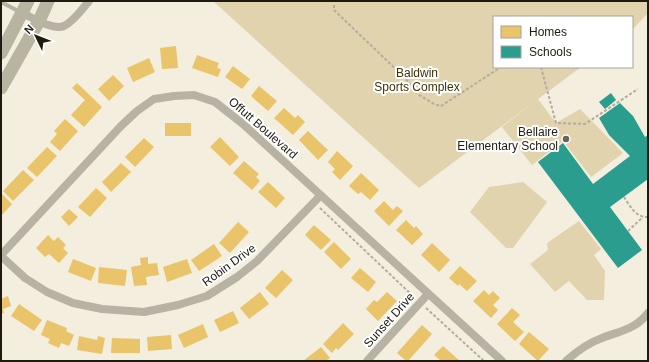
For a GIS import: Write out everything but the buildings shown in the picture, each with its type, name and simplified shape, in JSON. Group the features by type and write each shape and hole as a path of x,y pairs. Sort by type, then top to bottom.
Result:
{"main road":[{"path":"1,88 39,21 48,1"},
{"path":"1,53 25,7"}],"street":[{"path":"25,7 39,21 54,27 63,26 70,21 89,1"},
{"name":"Offutt Boulevard","path":"1,255 121,126 137,111 154,100 174,96 194,95 215,102 243,124 502,361"},
{"name":"Robin Drive","path":"1,255 26,278 47,292 73,303 102,309 144,312 178,305 207,296 237,277 257,261 320,196"},
{"name":"Sunset Drive","path":"367,361 428,294"},
{"path":"566,361 578,350 589,343 636,326 648,313"}],"lane":[{"path":"1,2 25,7"}],"path":[{"path":"334,5 334,10 403,76 419,95 434,104 441,106 499,68"},
{"path":"541,68 556,123 586,124 638,89"},
{"path":"624,197 636,213 643,217 648,217"},
{"path":"319,207 420,303 484,361"},
{"path":"628,231 643,217"}],"green space":[{"name":"Baldwin Sports Complex","path":"213,1 648,1 648,13 633,29 633,16 493,16 493,68 580,68 419,188"},
{"path":"538,99 556,123 580,109 623,153 591,177 563,141 532,165 502,127"},
{"path":"523,182 547,202 513,248 506,248 470,212 489,187"},
{"path":"579,221 601,249 594,255 605,271 604,300 587,300 569,281 555,292 530,264 548,250 547,243"}],"place":[{"name":"Bellaire Elementary School","path":"566,139"}]}
